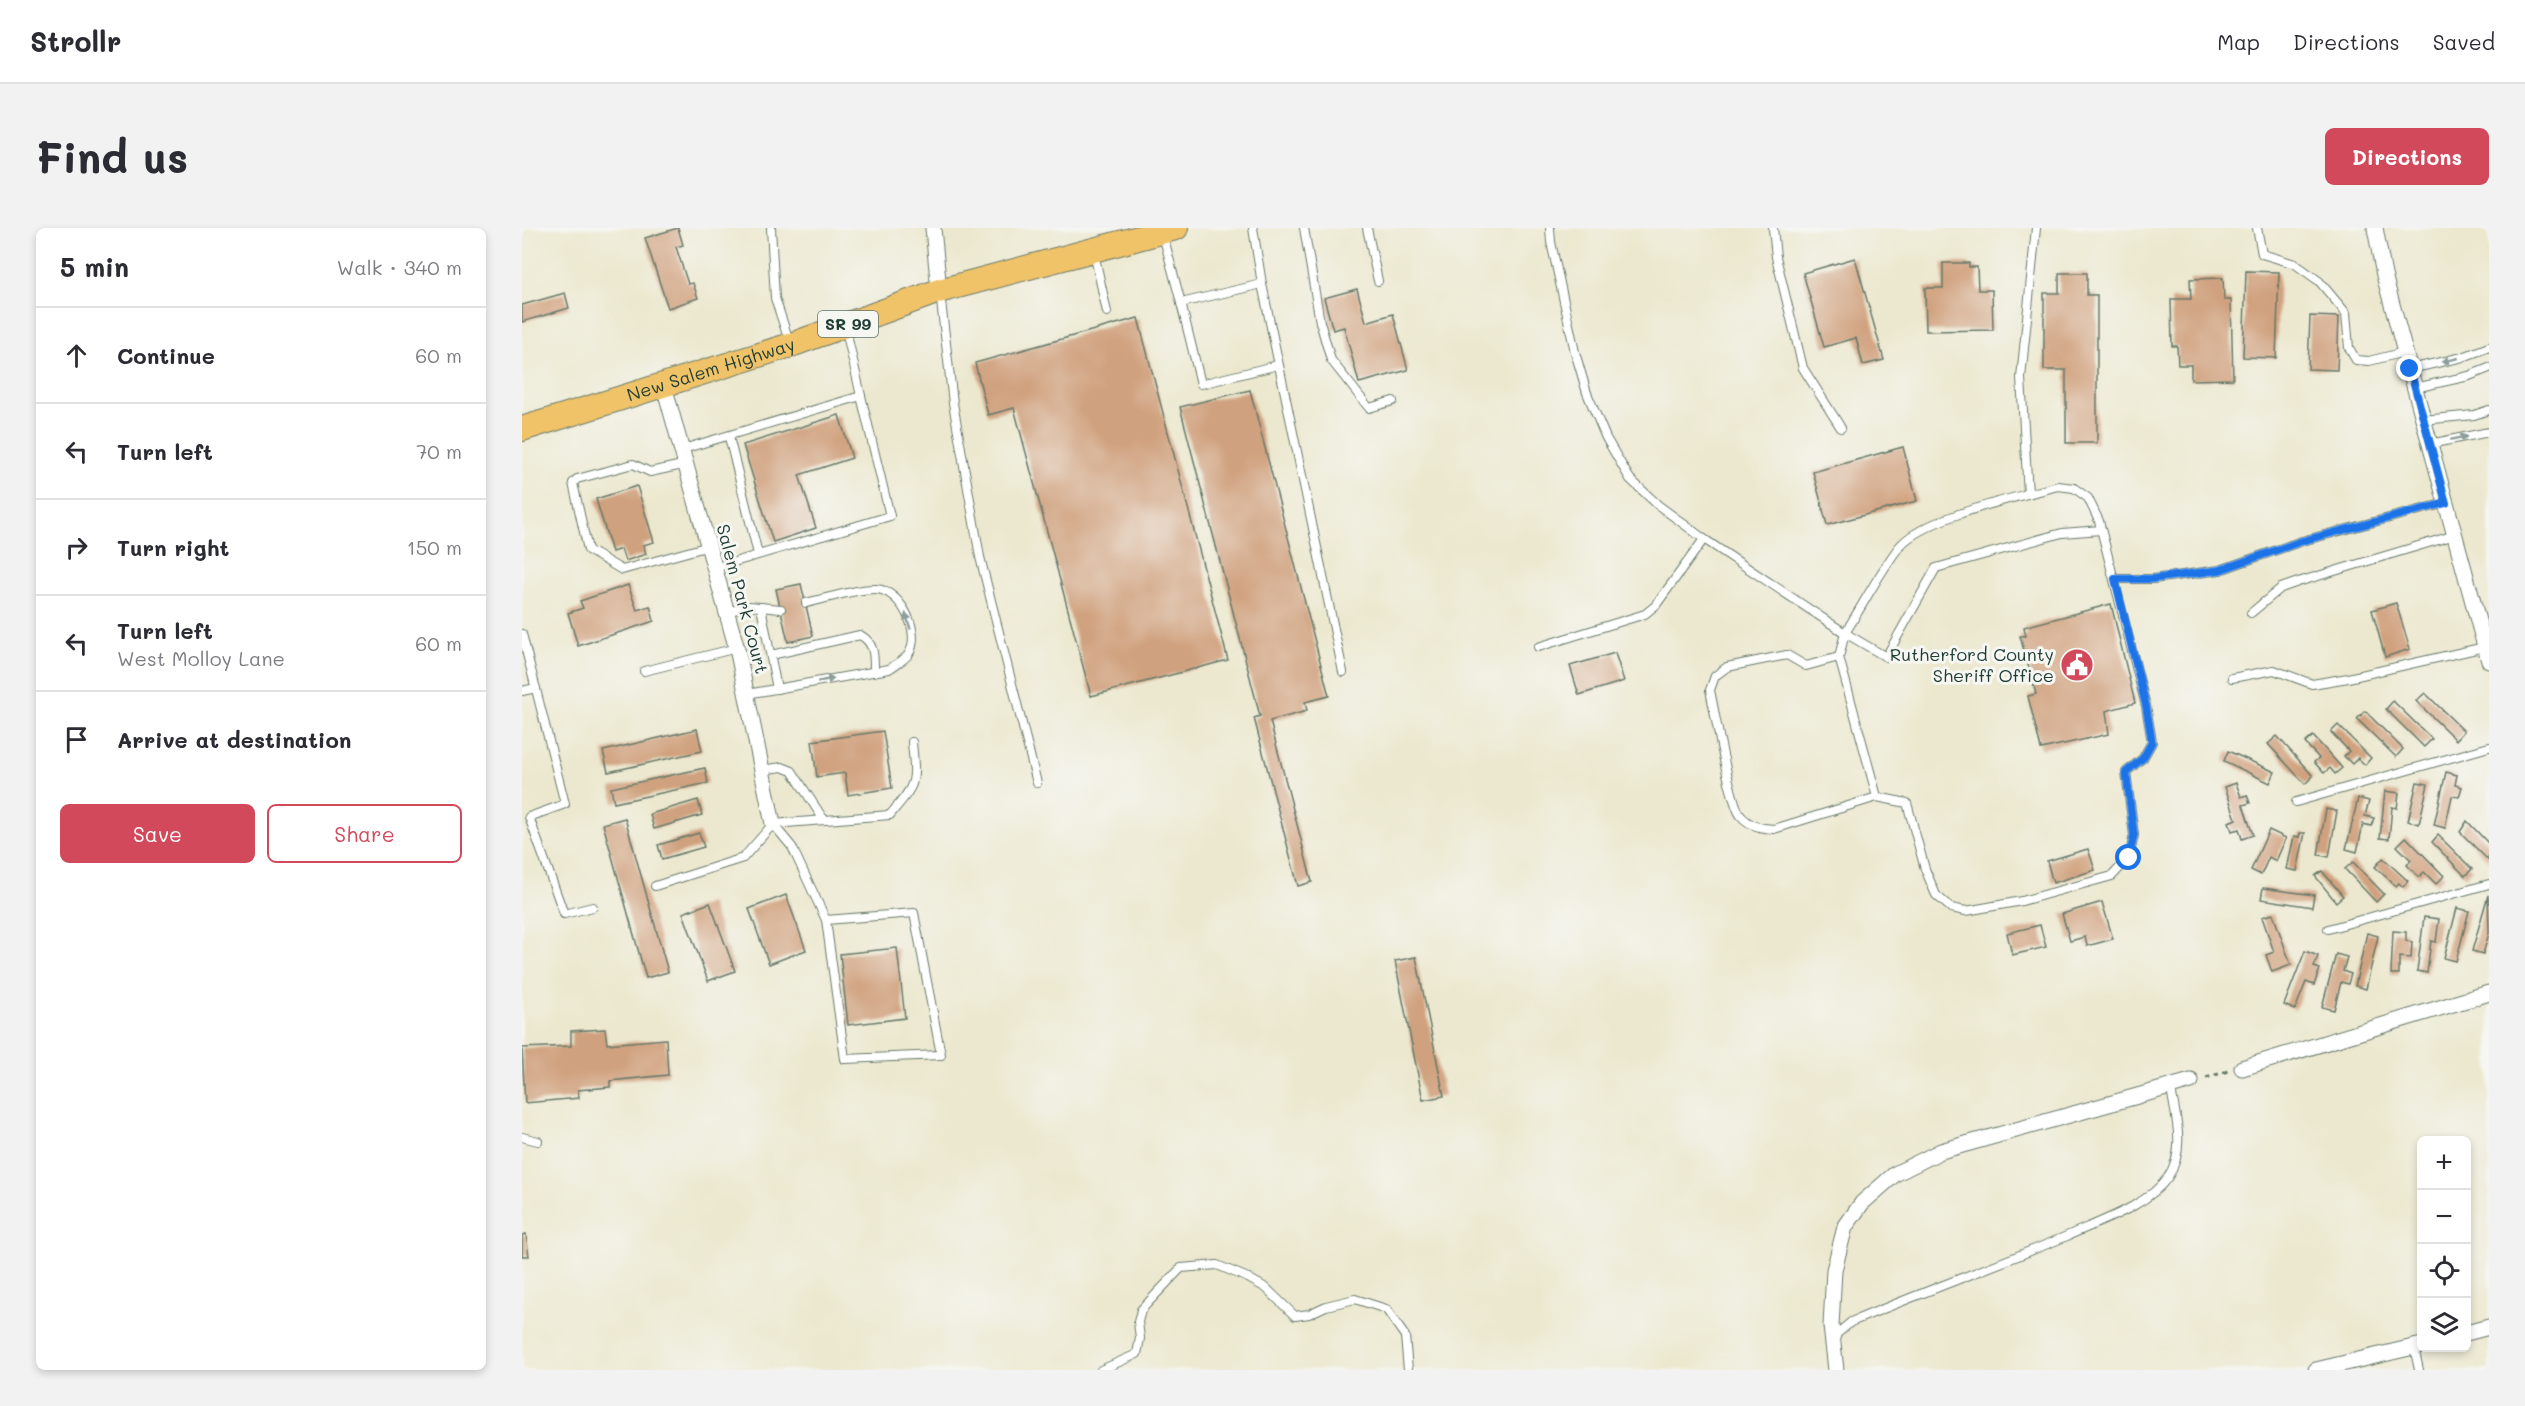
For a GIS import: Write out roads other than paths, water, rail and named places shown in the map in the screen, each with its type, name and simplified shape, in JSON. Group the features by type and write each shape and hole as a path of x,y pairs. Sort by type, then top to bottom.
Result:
{"main road":[{"name":"New Salem Highway","path":"522,429 791,345 939,291 1169,230"}],"street":[{"path":"933,228 939,291"},
{"path":"2375,228 2384,275 2487,654"},
{"name":"Salem Park Court","path":"664,386 737,648 773,824"},
{"path":"2241,1068 2489,993"},
{"path":"1836,1370 1832,1338 1834,1270 1845,1227 1862,1203 1895,1174 1941,1151 2191,1082"},
{"path":"2471,1332 2489,1327"},
{"path":"2316,1370 2417,1346"}],"lane":[{"path":"771,228 775,298 791,345"},
{"path":"1253,228 1278,365 1343,672"},
{"path":"1304,228 1320,322 1331,360 1369,408 1393,401"},
{"path":"1367,228 1378,281"},
{"path":"1550,228 1575,352 1587,393 1606,438 1630,479 1658,505 1704,539 1845,633 1886,657 1936,568 2062,532 2102,530"},
{"path":"1773,228 1776,257 1803,368 1841,428"},
{"path":"2028,494 2021,378 2036,228"},
{"path":"2257,228 2262,254 2295,264 2319,281 2346,313 2349,348 2356,360 2369,361 2405,352"},
{"path":"1169,230 1181,303 1201,384 1278,365"},
{"path":"1093,249 1107,312"},
{"path":"1181,303 1262,284"},
{"path":"939,291 953,403 980,557 1037,783"},
{"path":"714,568 890,516 845,325"},
{"path":"2410,369 2463,357 2489,347"},
{"path":"2415,388 2469,376 2489,368"},
{"path":"709,546 622,570 588,550 573,483 577,479 633,464 650,472 729,437 861,396"},
{"path":"2423,420 2474,415 2489,410"},
{"path":"2430,444 2489,432"},
{"path":"729,437 758,554"},
{"path":"1839,657 1806,666 1787,655 1727,667 1715,676 1710,690 1731,789 1740,815 1756,828 1774,829 1877,798 1907,803 1925,869 1936,895 1951,908 1966,911 2022,901 2112,876 2129,858 2134,835 2126,772 2143,758 2152,742 2146,706 2115,579 2102,530 2088,498 2074,488 2058,486 1923,527 1900,545 1845,633 1839,657 1877,798"},
{"path":"2115,579 2152,579 2220,570 2302,541 2446,503"},
{"path":"2251,613 2281,588 2307,578 2455,535"},
{"path":"1538,647 1645,614 1656,605 1704,539"},
{"path":"747,694 889,669 908,655 912,644 911,628 899,600 887,591 875,589 806,603"},
{"path":"727,612 749,606 781,609"},
{"path":"761,607 777,689"},
{"path":"522,634 565,804 525,818 564,914 593,907"},
{"path":"771,655 860,634 868,639 874,657 874,672"},
{"path":"644,671 737,648"},
{"path":"2232,678 2274,670 2312,684 2487,654"},
{"path":"522,692 536,688"},
{"path":"655,886 743,858 773,824 890,815 909,792 915,779 912,742"},
{"path":"2296,802 2489,747"},
{"path":"762,770 782,766 792,771 824,820"},
{"path":"773,824 792,847 826,920 845,1059 941,1055 914,914 826,920"},
{"path":"2328,929 2489,884"},
{"path":"1832,1338 1851,1322 1999,1265 2120,1212 2151,1195 2168,1178 2177,1158 2179,1135 2171,1089"},
{"path":"522,1137 538,1141"},
{"path":"1101,1370 1137,1354 1140,1338 1138,1322 1141,1310 1181,1268 1216,1264 1266,1288 1295,1316 1309,1314 1326,1306 1355,1299 1386,1309 1405,1336 1408,1370"},
{"path":"2418,1352 2419,1370"}],"place":[{"name":"Rutherford County Sheriff Office","path":"2077,665"}]}
